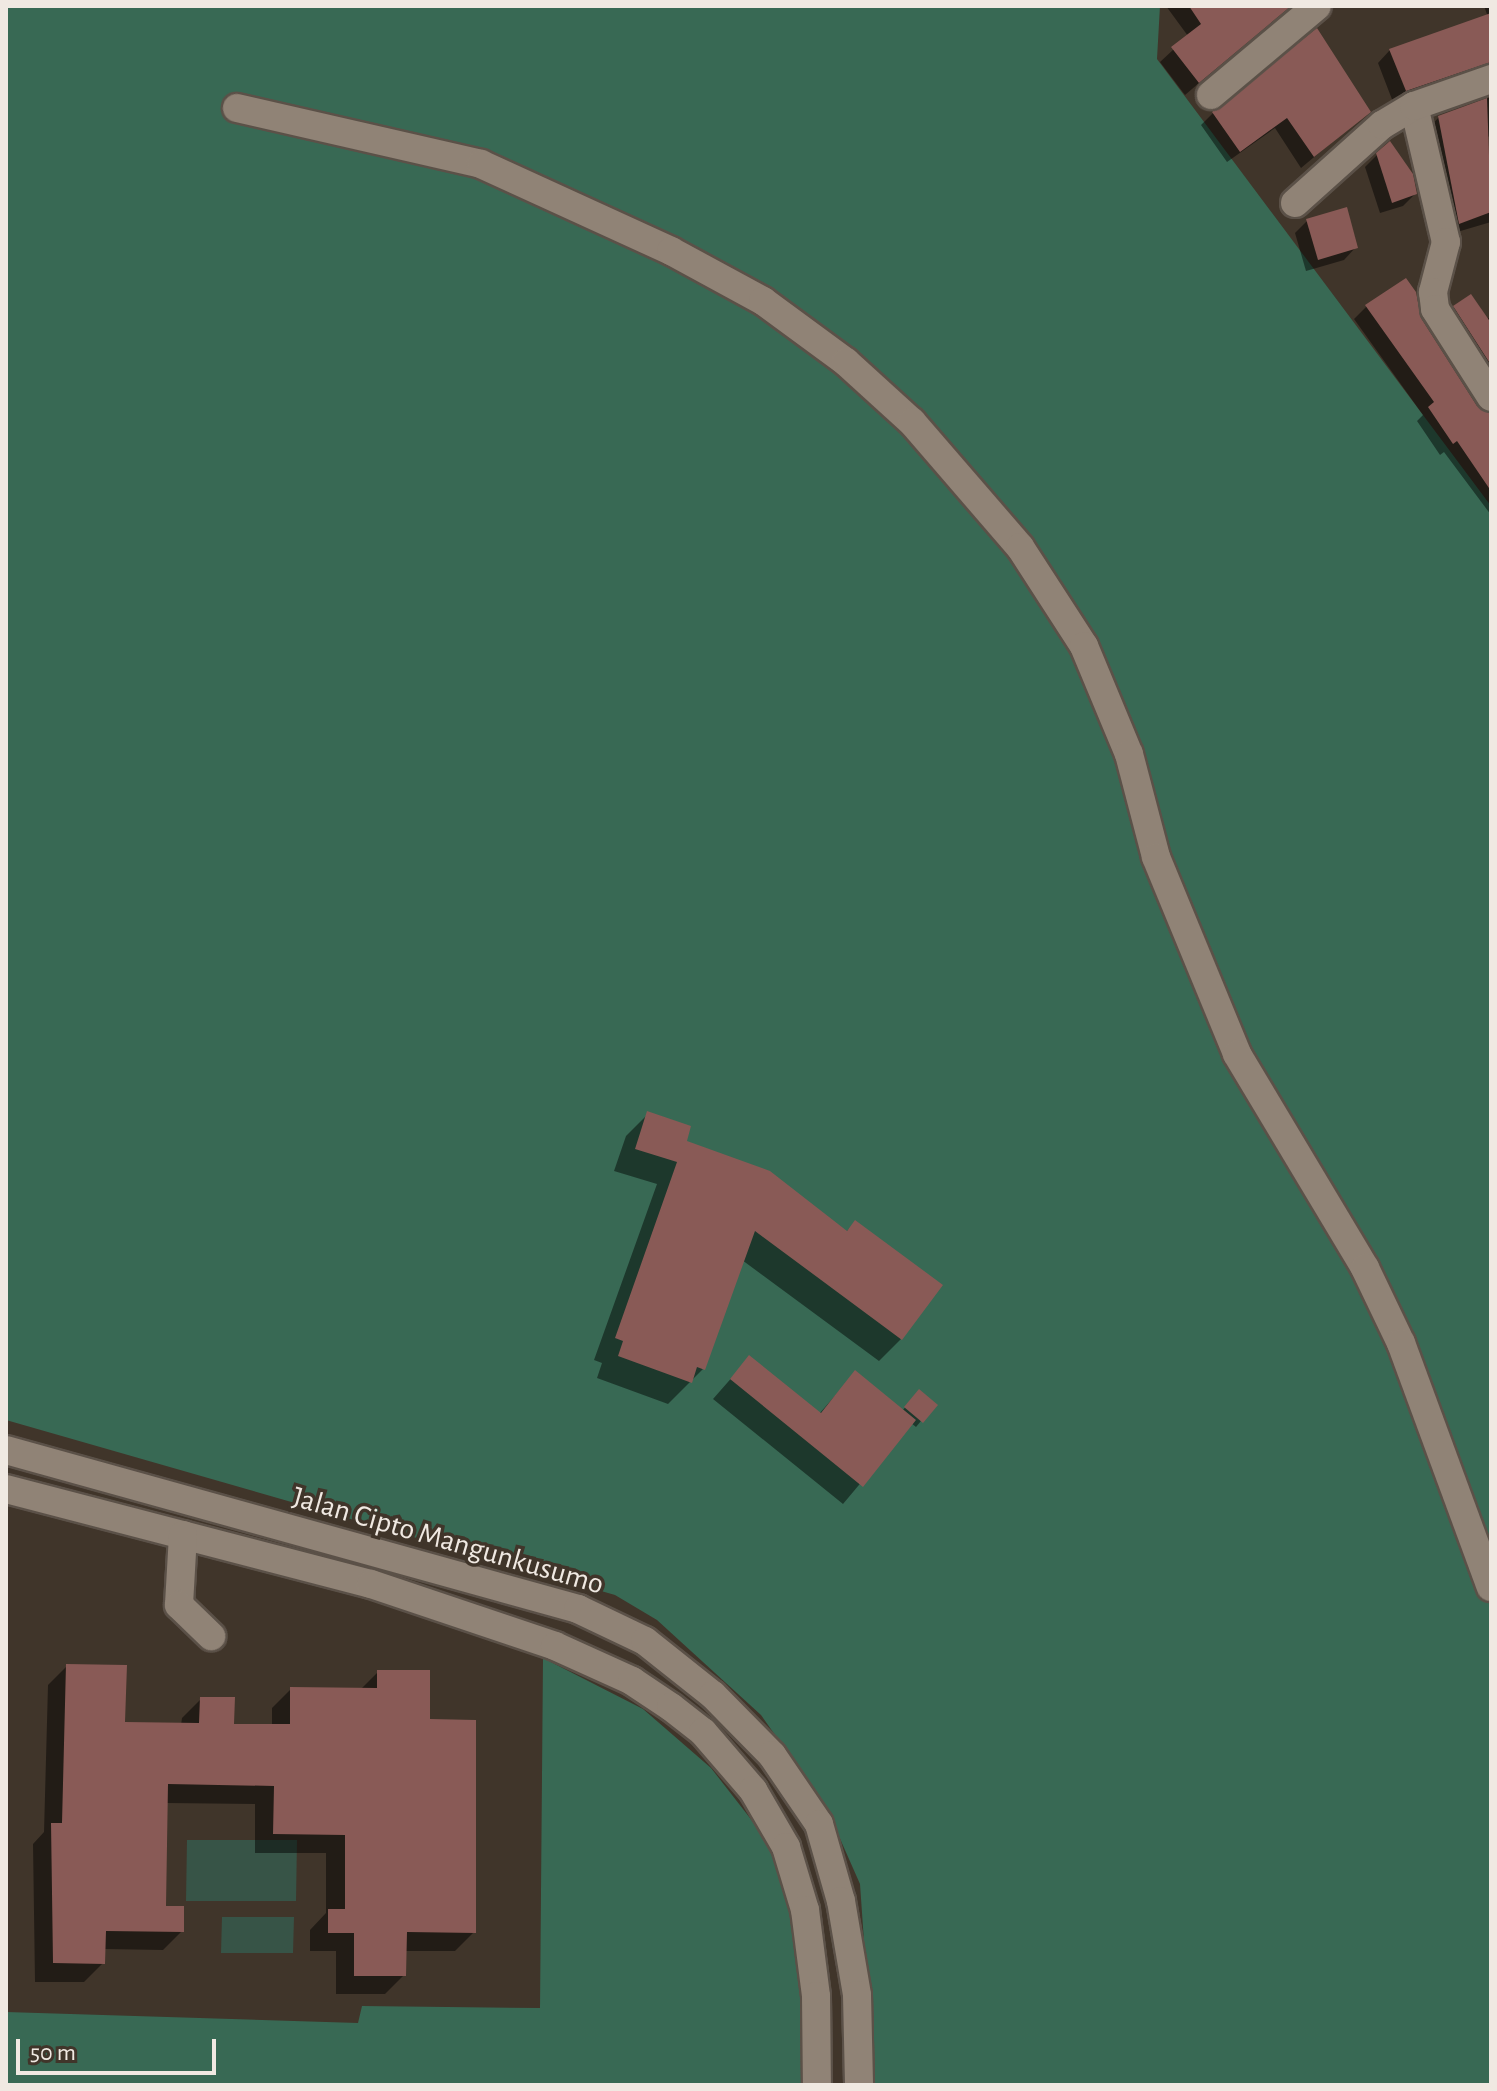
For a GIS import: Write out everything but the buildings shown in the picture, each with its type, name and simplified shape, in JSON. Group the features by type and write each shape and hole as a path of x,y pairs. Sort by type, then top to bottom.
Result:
{"street":[{"path":"1211,95 1317,6"},
{"path":"1295,203 1362,140 1414,106 1491,79"},
{"path":"1414,106 1446,242 1433,292 1435,309 1491,397"},
{"path":"237,108 481,164 671,251 750,294 846,362 912,422 1011,536 1084,646 1129,754 1156,857 1237,1054 1365,1268 1401,1343 1491,1587"},
{"name":"Jalan Cipto Mangunkusumo","path":"6,1450 578,1609 645,1641 713,1695 772,1755 819,1824 841,1901 857,1995 859,2085"},
{"name":"Jalan Cipto Mangunkusumo","path":"6,1489 371,1584 555,1646 632,1681 703,1732 753,1790 786,1847 805,1910 815,1982 817,2085"},
{"path":"183,1535 179,1605 211,1636"}],"green space":[{"path":"6,6 1160,6 1157,59 1491,506 1491,2085 874,2085 860,1884 826,1807 761,1715 657,1620 615,1595 6,1420"},
{"path":"543,1658 643,1709 711,1768 771,1845 795,1910 805,1998 807,2085 6,2085 6,2012 358,2023 362,2006 540,2008"},
{"path":"187,1840 297,1840 296,1901 186,1901"},
{"path":"222,1917 294,1917 293,1953 221,1953"}]}
